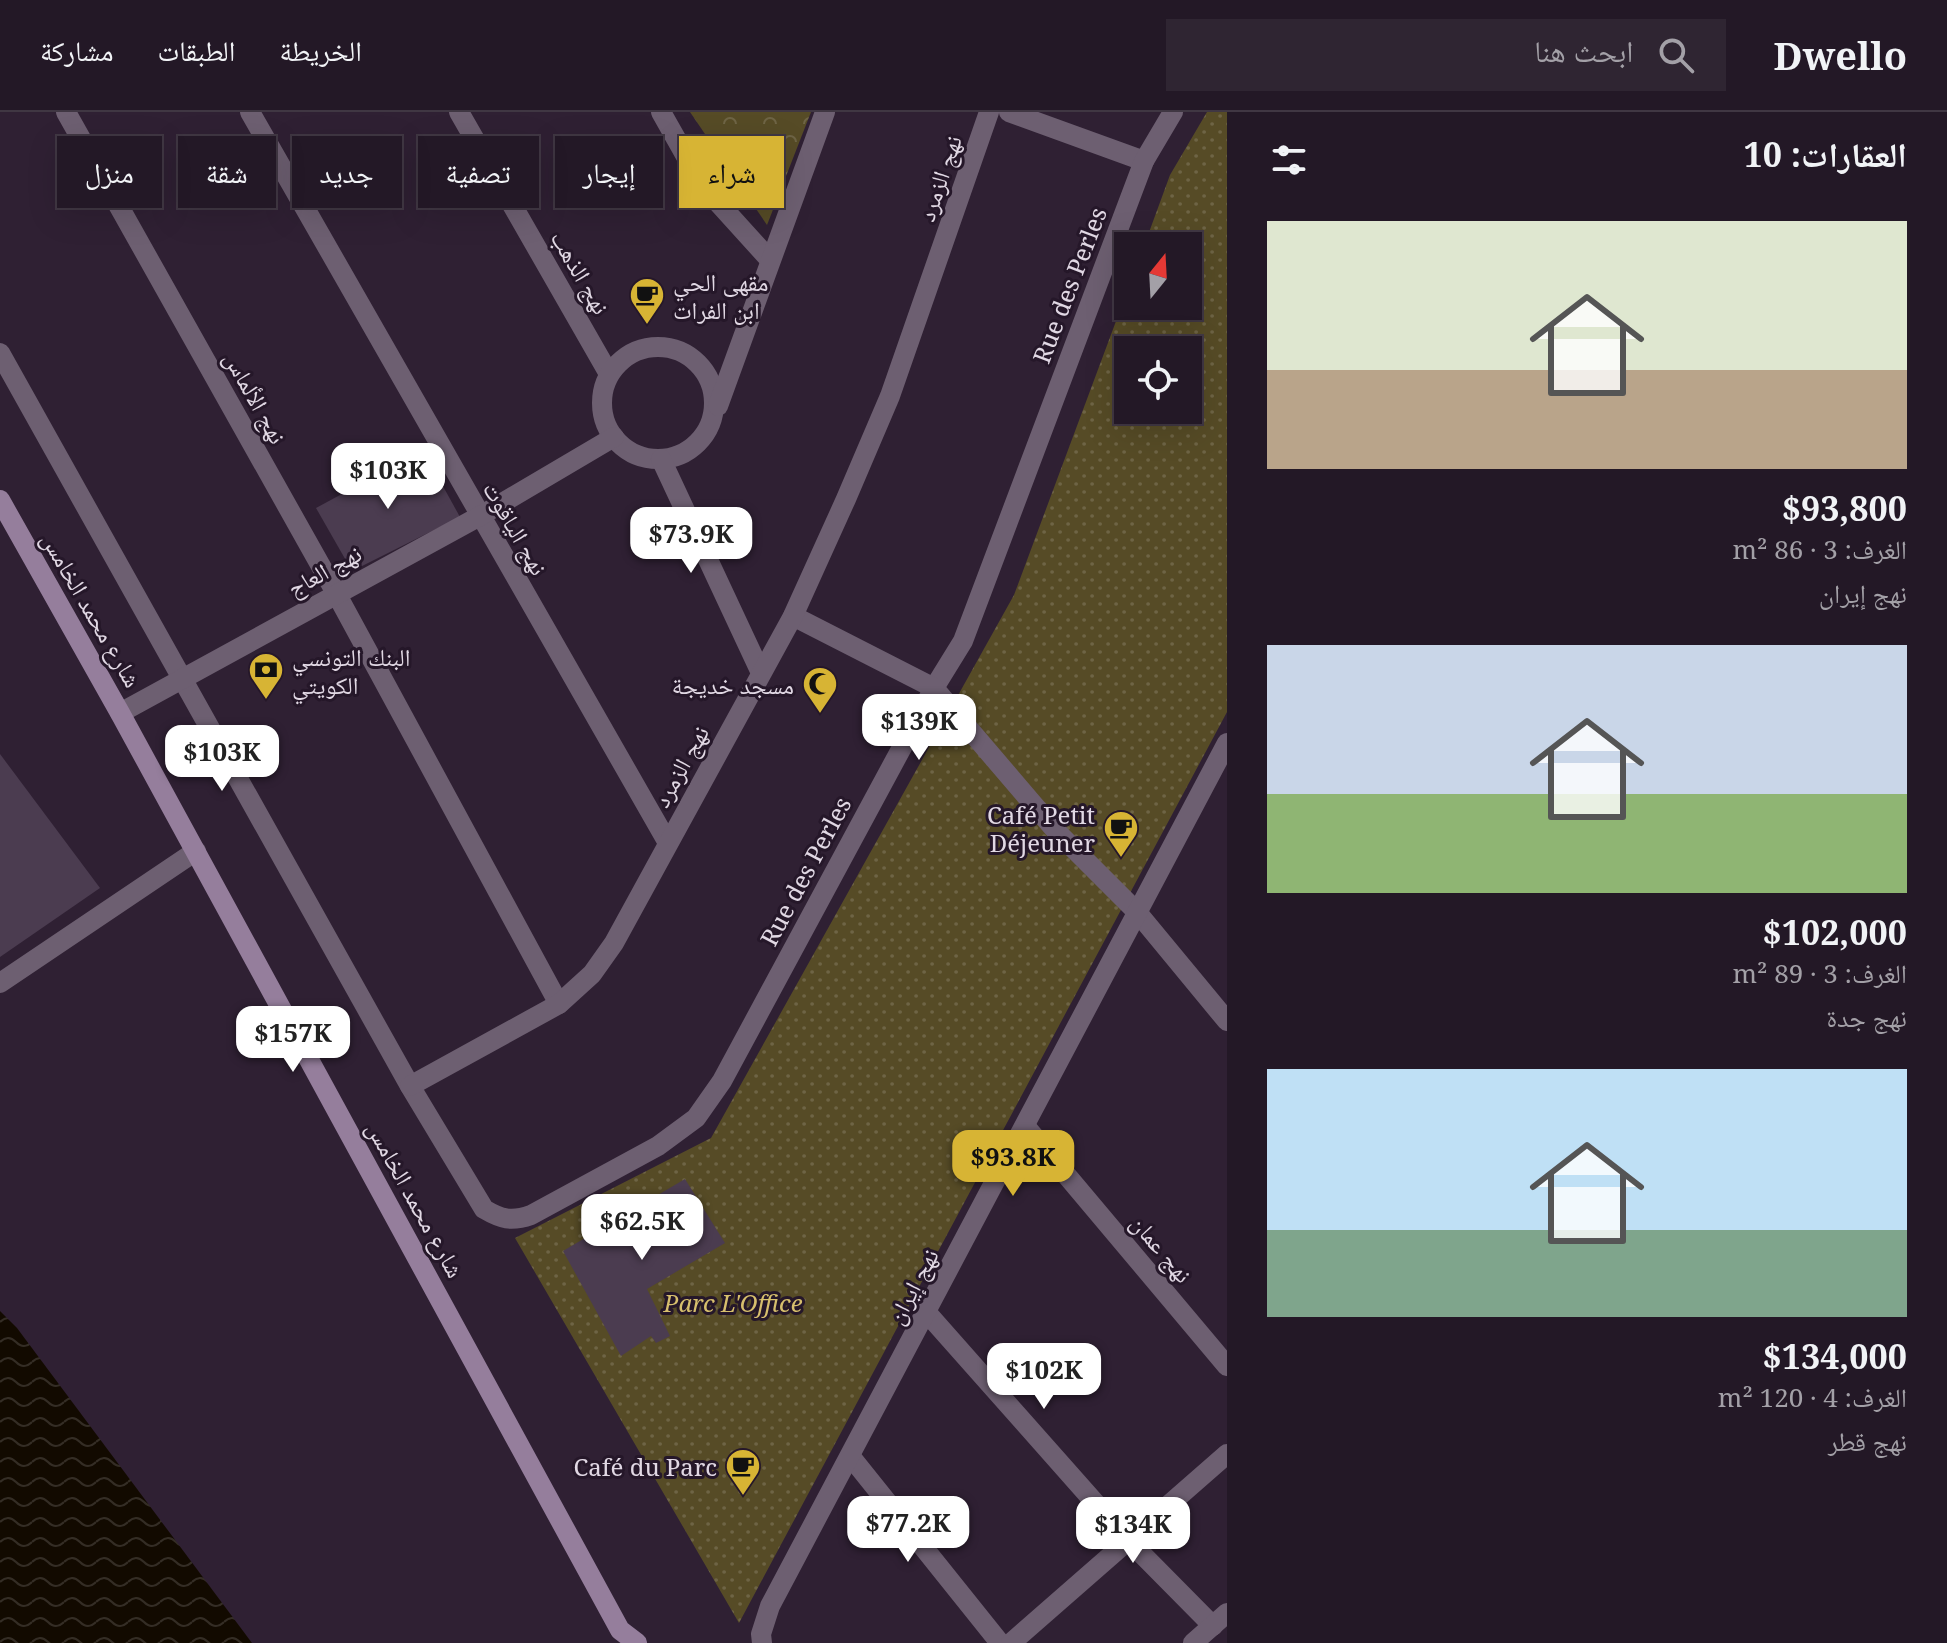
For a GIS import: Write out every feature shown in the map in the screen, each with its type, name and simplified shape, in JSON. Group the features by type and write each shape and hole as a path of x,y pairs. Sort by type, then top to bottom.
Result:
{"main road":[{"name":"شارع محمد الخامس","path":"0,500 196,851 619,1636 637,1643"}],"street":[{"name":"نهج الألماس","path":"66,112 336,593 559,1004"},
{"name":"نهج الياقوت","path":"250,112 668,843"},
{"name":"نهج الذهب","path":"459,112 609,374"},
{"path":"661,112 712,196 770,260"},
{"path":"714,417 713,385 694,358 664,346 632,352 609,374 603,390 602,407 606,423 614,437 635,453 661,459 688,451 699,442 714,417 825,112"},
{"name":"نهج الزمرد","path":"410,1086 559,1004 592,974 614,943 793,616 890,396 989,112"},
{"path":"1009,112 1144,161"},
{"name":"Rue des Perles","path":"410,1086 484,1209 502,1219 515,1220 531,1215 658,1146 696,1118 722,1081 934,688 963,641 1144,161 1173,112"},
{"path":"0,353 410,1086"},
{"name":"نهج العاج","path":"120,713 480,516 614,437"},
{"path":"661,459 761,673"},
{"path":"793,616 934,688 1056,831 1137,912 1227,1021"},
{"name":"نهج إيران","path":"762,1643 761,1634 770,1606 1137,912 1218,778 1227,743"},
{"path":"0,983 196,851"},
{"name":"نهج عمان","path":"1026,1127 1227,1366"},
{"path":"927,1313 1128,1540 1220,1619 1193,1643"},
{"path":"1011,1643 1227,1454"},
{"path":"851,1457 1000,1643"}],"green space":[{"path":"690,112 811,112 784,181 784,136 706,136"},
{"name":"Parc L'Office","path":"1207,112 1227,112 1227,712 739,1623 515,1238 711,1138 1014,595 1116,320 1202,320 1202,232 1149,232 1170,175"},
{"path":"755,208 774,208 767,225"}],"water":[{"path":"0,1311 17,1328 252,1643 0,1643"}],"building":[{"path":"423,450 460,517 352,571 316,508"},
{"path":"0,754 100,888 0,957"},
{"path":"685,1179 725,1243 647,1289 670,1336 656,1343 651,1336 621,1356 563,1251"}],"place":[{"name":"مقهى الحي ابن الفرات","path":"647,326"},
{"name":"البنك التونسي الكويتي","path":"266,701"},
{"name":"مسجد خديجة","path":"820,715"},
{"name":"Café Petit Déjeuner","path":"1121,859"},
{"name":"Café du Parc","path":"743,1497"}]}
